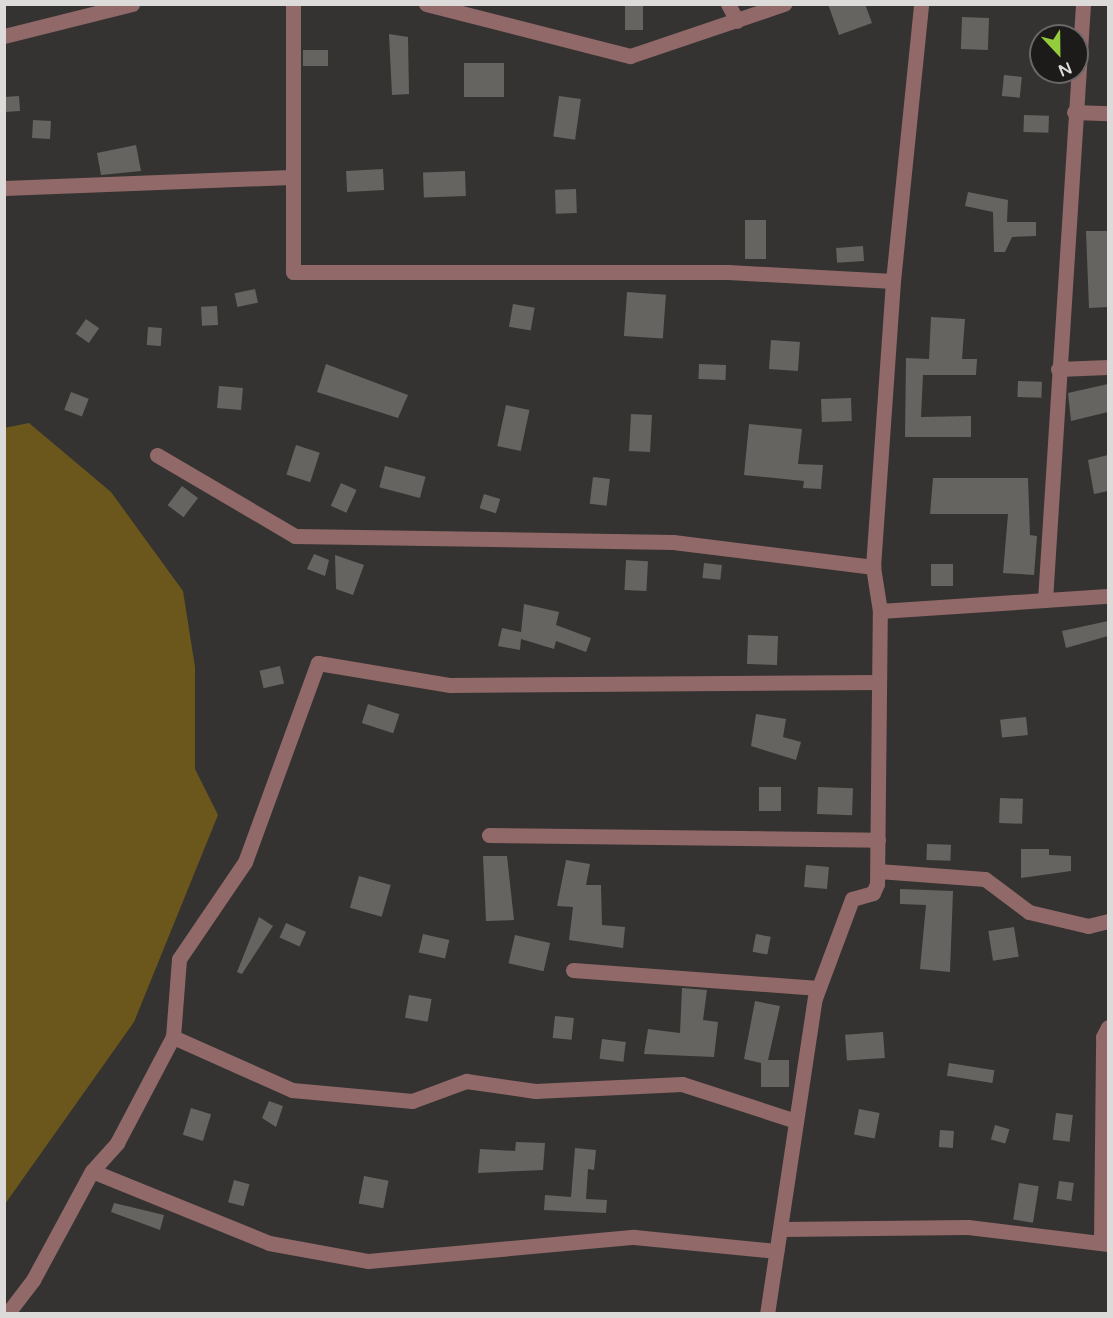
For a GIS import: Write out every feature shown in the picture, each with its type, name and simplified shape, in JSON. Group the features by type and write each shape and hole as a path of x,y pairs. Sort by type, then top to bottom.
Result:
{"street":[{"path":"4,36 132,4"},
{"path":"293,4 291,177 293,272 728,272 893,280"},
{"path":"426,4 630,56 784,4"},
{"path":"728,4 737,21"},
{"path":"767,1314 818,988 852,899 873,893 878,871 880,610 873,567 893,280 921,4"},
{"path":"1045,600 1074,112 1083,4"},
{"path":"1074,112 1108,113"},
{"path":"4,188 291,177"},
{"path":"1058,369 1108,367"},
{"path":"157,454 294,536 673,542 873,567"},
{"path":"880,610 1108,596"},
{"path":"7,1314 33,1280 92,1171 117,1143 173,1037 179,959 244,862 318,663 450,685 879,682"},
{"path":"489,835 878,840"},
{"path":"878,871 985,879 1029,912 1088,926 1108,921"},
{"path":"573,970 818,988"},
{"path":"780,1229 969,1227 1105,1243 1103,1037 1108,1027"},
{"path":"173,1037 292,1090 412,1101 466,1081 535,1091 682,1084 796,1121"},
{"path":"92,1171 269,1243 368,1261 634,1237 776,1251"}],"shaded area":[{"path":"29,423 111,492 183,591 195,667 195,769 218,815 134,1022 5,1204 4,428"}],"building":[{"path":"625,4 643,4 643,30 625,30"},
{"path":"828,4 865,4 872,23 839,35"},
{"path":"962,17 989,18 988,50 961,49"},
{"path":"389,34 408,37 409,94 392,95"},
{"path":"303,50 328,50 328,66 303,66"},
{"path":"464,63 504,63 504,97 464,97"},
{"path":"1004,75 1022,77 1020,98 1002,96"},
{"path":"19,96 20,111 5,112 4,97"},
{"path":"559,96 581,99 575,140 553,137"},
{"path":"1024,115 1049,116 1048,133 1023,132"},
{"path":"33,120 51,121 50,139 32,138"},
{"path":"136,145 141,171 101,175 97,153"},
{"path":"383,169 384,190 347,192 346,171"},
{"path":"465,171 466,196 424,197 423,172"},
{"path":"576,189 577,213 556,214 555,190"},
{"path":"968,192 1008,200 1007,222 1036,222 1036,236 1012,237 1005,252 994,252 993,212 965,206"},
{"path":"745,220 766,220 766,259 745,259"},
{"path":"1086,231 1108,231 1108,307 1089,308"},
{"path":"863,246 864,261 837,263 836,248"},
{"path":"255,289 258,303 237,307 234,293"},
{"path":"627,292 666,295 663,339 624,336"},
{"path":"513,304 535,308 531,330 509,327"},
{"path":"217,306 218,325 202,326 201,307"},
{"path":"931,317 965,319 962,359 977,359 976,375 923,375 921,417 971,416 971,437 905,437 906,358 929,359"},
{"path":"86,319 99,328 89,343 76,334"},
{"path":"148,327 162,328 161,346 147,345"},
{"path":"771,340 800,342 798,371 769,369"},
{"path":"326,364 408,395 398,418 317,392"},
{"path":"699,364 726,365 725,380 698,379"},
{"path":"1018,381 1042,382 1041,398 1017,397"},
{"path":"1108,384 1108,412 1071,421 1068,393"},
{"path":"219,386 243,388 241,410 217,408"},
{"path":"71,392 89,399 82,417 64,410"},
{"path":"851,398 852,421 822,422 821,399"},
{"path":"506,405 529,410 521,451 497,446"},
{"path":"631,414 652,415 650,452 629,451"},
{"path":"749,424 802,429 798,464 823,465 821,489 803,488 804,481 744,475"},
{"path":"296,445 320,453 310,482 286,474"},
{"path":"1108,455 1108,491 1094,494 1088,460"},
{"path":"385,466 426,477 420,498 379,487"},
{"path":"593,477 610,479 607,506 590,504"},
{"path":"933,478 1028,478 1030,535 1037,536 1034,575 1003,573 1008,514 930,514"},
{"path":"341,483 357,490 346,513 331,506"},
{"path":"182,486 198,498 184,517 168,505"},
{"path":"484,494 500,499 496,513 480,508"},
{"path":"314,554 329,560 325,576 307,569"},
{"path":"335,555 364,565 353,595 336,589"},
{"path":"626,560 648,561 646,591 624,590"},
{"path":"704,563 722,565 720,580 702,578"},
{"path":"931,564 953,564 953,586 931,586"},
{"path":"524,604 559,612 556,625 591,638 586,652 556,641 554,649 521,639 520,650 498,646 502,628 521,632"},
{"path":"1108,621 1108,636 1066,648 1062,631"},
{"path":"748,635 778,636 777,665 747,664"},
{"path":"280,666 284,684 264,688 260,671"},
{"path":"368,704 399,714 393,733 362,723"},
{"path":"756,714 786,719 783,737 801,742 796,760 751,746"},
{"path":"1026,717 1028,735 1002,738 1000,720"},
{"path":"759,787 781,787 781,811 759,811"},
{"path":"818,787 853,788 852,815 817,814"},
{"path":"1000,798 1023,799 1022,824 999,823"},
{"path":"927,844 951,845 950,861 926,860"},
{"path":"1021,849 1049,849 1049,855 1071,856 1071,871 1021,878"},
{"path":"483,856 507,856 514,920 486,921"},
{"path":"566,860 590,864 586,885 601,885 602,925 625,927 623,948 569,940 573,907 557,906"},
{"path":"806,865 829,867 827,889 804,887"},
{"path":"359,876 391,885 382,917 350,908"},
{"path":"900,889 953,891 950,972 920,969 926,905 900,904"},
{"path":"259,917 273,926 242,974 237,972"},
{"path":"286,923 306,932 300,947 279,938"},
{"path":"1014,927 1019,957 993,961 988,931"},
{"path":"423,934 449,940 445,959 419,953"},
{"path":"756,934 771,937 767,955 753,952"},
{"path":"515,935 550,943 544,971 508,963"},
{"path":"682,988 707,990 703,1020 718,1022 714,1057 644,1054 648,1029 680,1033"},
{"path":"409,995 432,999 428,1022 405,1018"},
{"path":"755,1001 780,1006 768,1060 789,1060 789,1087 761,1087 761,1063 744,1059"},
{"path":"555,1016 574,1018 572,1040 553,1038"},
{"path":"883,1032 885,1058 847,1061 845,1035"},
{"path":"602,1039 626,1042 623,1062 600,1059"},
{"path":"949,1063 994,1070 992,1083 947,1076"},
{"path":"269,1101 283,1106 276,1127 262,1118"},
{"path":"191,1108 211,1114 203,1141 183,1135"},
{"path":"859,1109 880,1113 875,1139 854,1135"},
{"path":"1056,1113 1073,1115 1070,1142 1053,1140"},
{"path":"995,1125 1009,1129 1005,1144 991,1139"},
{"path":"940,1130 954,1131 953,1148 939,1147"},
{"path":"516,1142 545,1143 543,1170 478,1173 480,1149 515,1151"},
{"path":"575,1148 596,1150 594,1170 588,1169 586,1199 607,1200 606,1213 544,1210 545,1195 571,1197"},
{"path":"364,1176 389,1181 383,1208 359,1203"},
{"path":"234,1180 249,1184 244,1206 228,1202"},
{"path":"1059,1181 1074,1183 1071,1201 1056,1199"},
{"path":"1019,1183 1039,1186 1033,1223 1013,1220"},
{"path":"114,1203 164,1215 160,1230 111,1212"}]}
